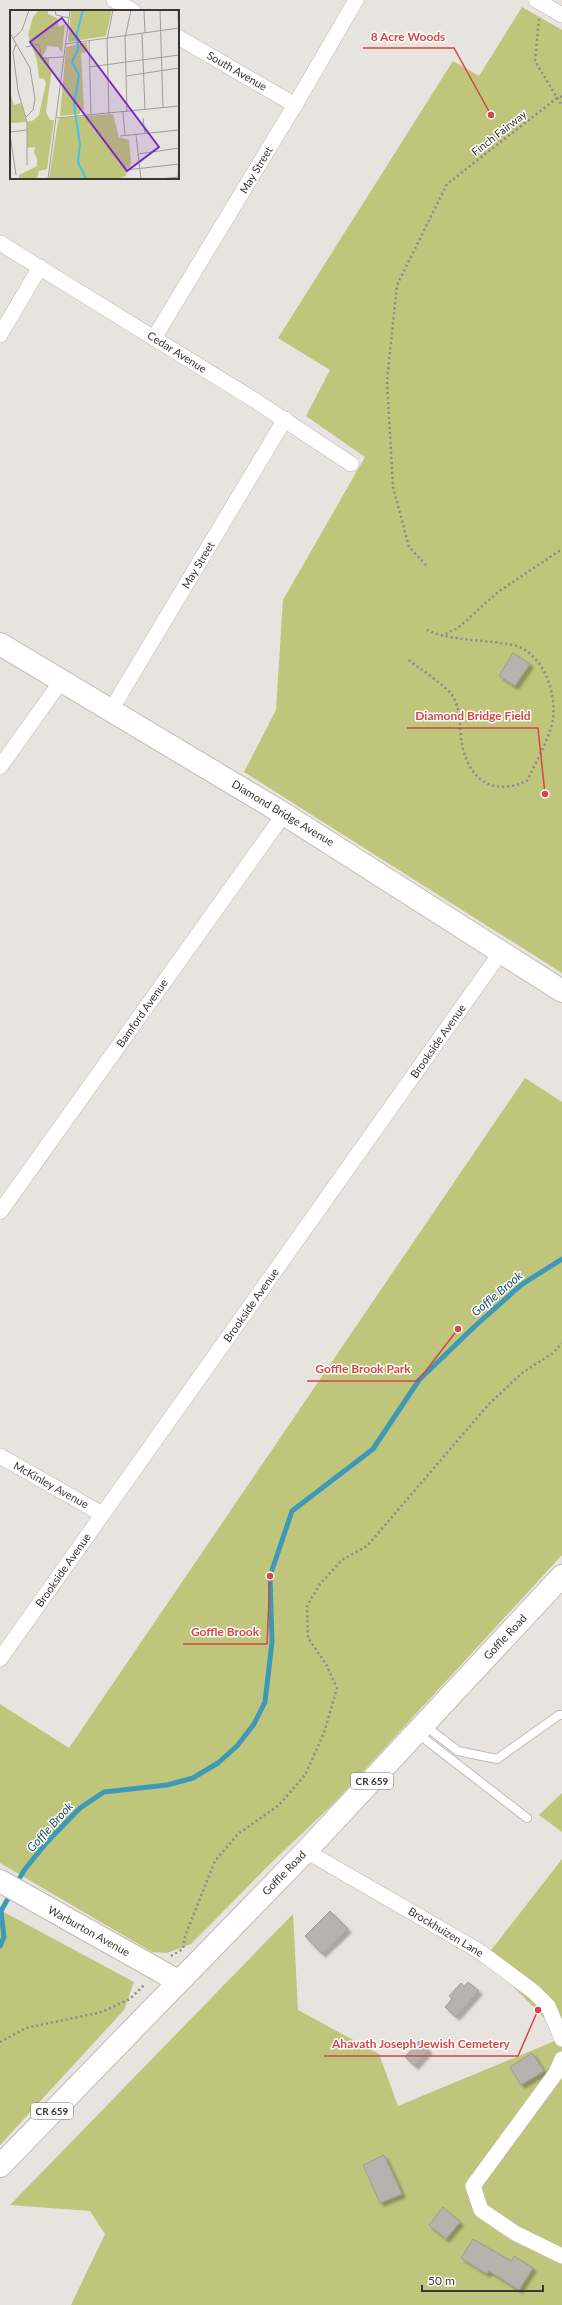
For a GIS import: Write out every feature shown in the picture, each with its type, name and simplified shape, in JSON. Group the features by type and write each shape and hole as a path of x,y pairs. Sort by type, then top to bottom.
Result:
{"street":[{"path":"114,0 131,10"},
{"name":"May Street","path":"154,338 295,105 356,0"},
{"path":"538,1 562,15"},
{"name":"South Avenue","path":"179,38 295,105"},
{"name":"Cedar Avenue","path":"0,243 285,419 352,464"},
{"path":"0,335 40,268"},
{"name":"May Street","path":"112,710 285,419"},
{"name":"Diamond Bridge Avenue","path":"0,644 284,814 562,991"},
{"path":"0,767 62,680"},
{"name":"Bamford Avenue","path":"0,1212 284,814"},
{"name":"Brookside Avenue","path":"0,1659 501,952"},
{"name":"McKinley Avenue","path":"0,1456 102,1514"},
{"name":"Goffle Road","path":"0,2166 178,1981 306,1851 562,1576"},
{"name":"Brockhuizen Lane","path":"306,1851 449,1932 485,1956 534,1992 548,2006 562,2039"},
{"name":"Warburton Avenue","path":"0,1881 44,1906 163,1964 178,1981"},
{"path":"562,2059 556,2073 473,2186 481,2210 515,2233 562,2256"}],"lane":[{"path":"420,1729 458,1751 497,1759 559,1714 562,1716"},
{"path":"420,1729 527,1818"}],"path":[{"path":"538,1 535,61 562,106"},
{"name":"Finch Fairway","path":"426,564 409,547 393,487 387,381 397,285 447,184 557,98 562,96"},
{"path":"441,636 458,628 498,592 562,549"},
{"path":"409,660 452,694 459,711 463,749 475,774 489,786 511,788 527,781 551,727 554,703 545,674 537,658 515,646 441,636 426,630"},
{"path":"0,2042 26,2028 102,2012 130,1999 163,1964 183,1949 185,1936 215,1861 238,1834 283,1800 305,1774 324,1733 337,1688 326,1664 308,1638 307,1606 320,1584 342,1560 367,1546 488,1405 522,1373 553,1353 562,1342"}],"green space":[{"path":"522,7 562,30 562,973 244,772 276,710 283,600 365,457 306,416 330,370 278,338 453,61 479,76"},
{"path":"525,1078 562,1102 562,1555 335,1802 271,1863 191,1944 167,1953 152,1952 0,1863 0,1704 69,1748"},
{"path":"562,1793 562,1832 539,1815"},
{"path":"562,1859 562,2036 485,1958"},
{"path":"0,1910 134,1982 124,2010 0,2145"},
{"path":"293,1914 298,2010 379,2054 398,2106 562,2038 562,2305 71,2305 105,2234 90,2211 10,2205"}],"building":[{"path":"513,653 530,664 515,686 499,676"},
{"path":"330,1911 348,1929 322,1954 305,1936"},
{"path":"468,1982 479,1991 456,2017 445,2007 452,1999 449,1996 461,1983 464,1986"},
{"path":"419,2041 429,2050 415,2066 405,2057"},
{"path":"532,2053 544,2071 521,2085 510,2067"},
{"path":"384,2155 402,2194 380,2203 363,2165"},
{"path":"443,2207 460,2222 446,2239 429,2225"},
{"path":"473,2239 511,2261 514,2256 533,2268 519,2290 489,2271 487,2274 461,2258"}],"waterway":[{"name":"Goffle Brook","path":"16,1884 25,1869 48,1841 80,1808 104,1792 167,1785 193,1778 218,1763 237,1746 254,1724 265,1702 272,1642 270,1576 292,1511 373,1449 419,1380 474,1327 521,1285 562,1259"},
{"name":"Goffle Brook","path":"0,1946 4,1937 1,1911 11,1893"}],"place":[{"name":"8 Acre Woods","path":"491,115"},
{"name":"Diamond Bridge Field","path":"545,794"},
{"name":"Goffle Brook Park","path":"458,1329"},
{"name":"Goffle Brook","path":"270,1576"},
{"name":"Ahavath Joseph Jewish Cemetery","path":"538,2010"}]}
